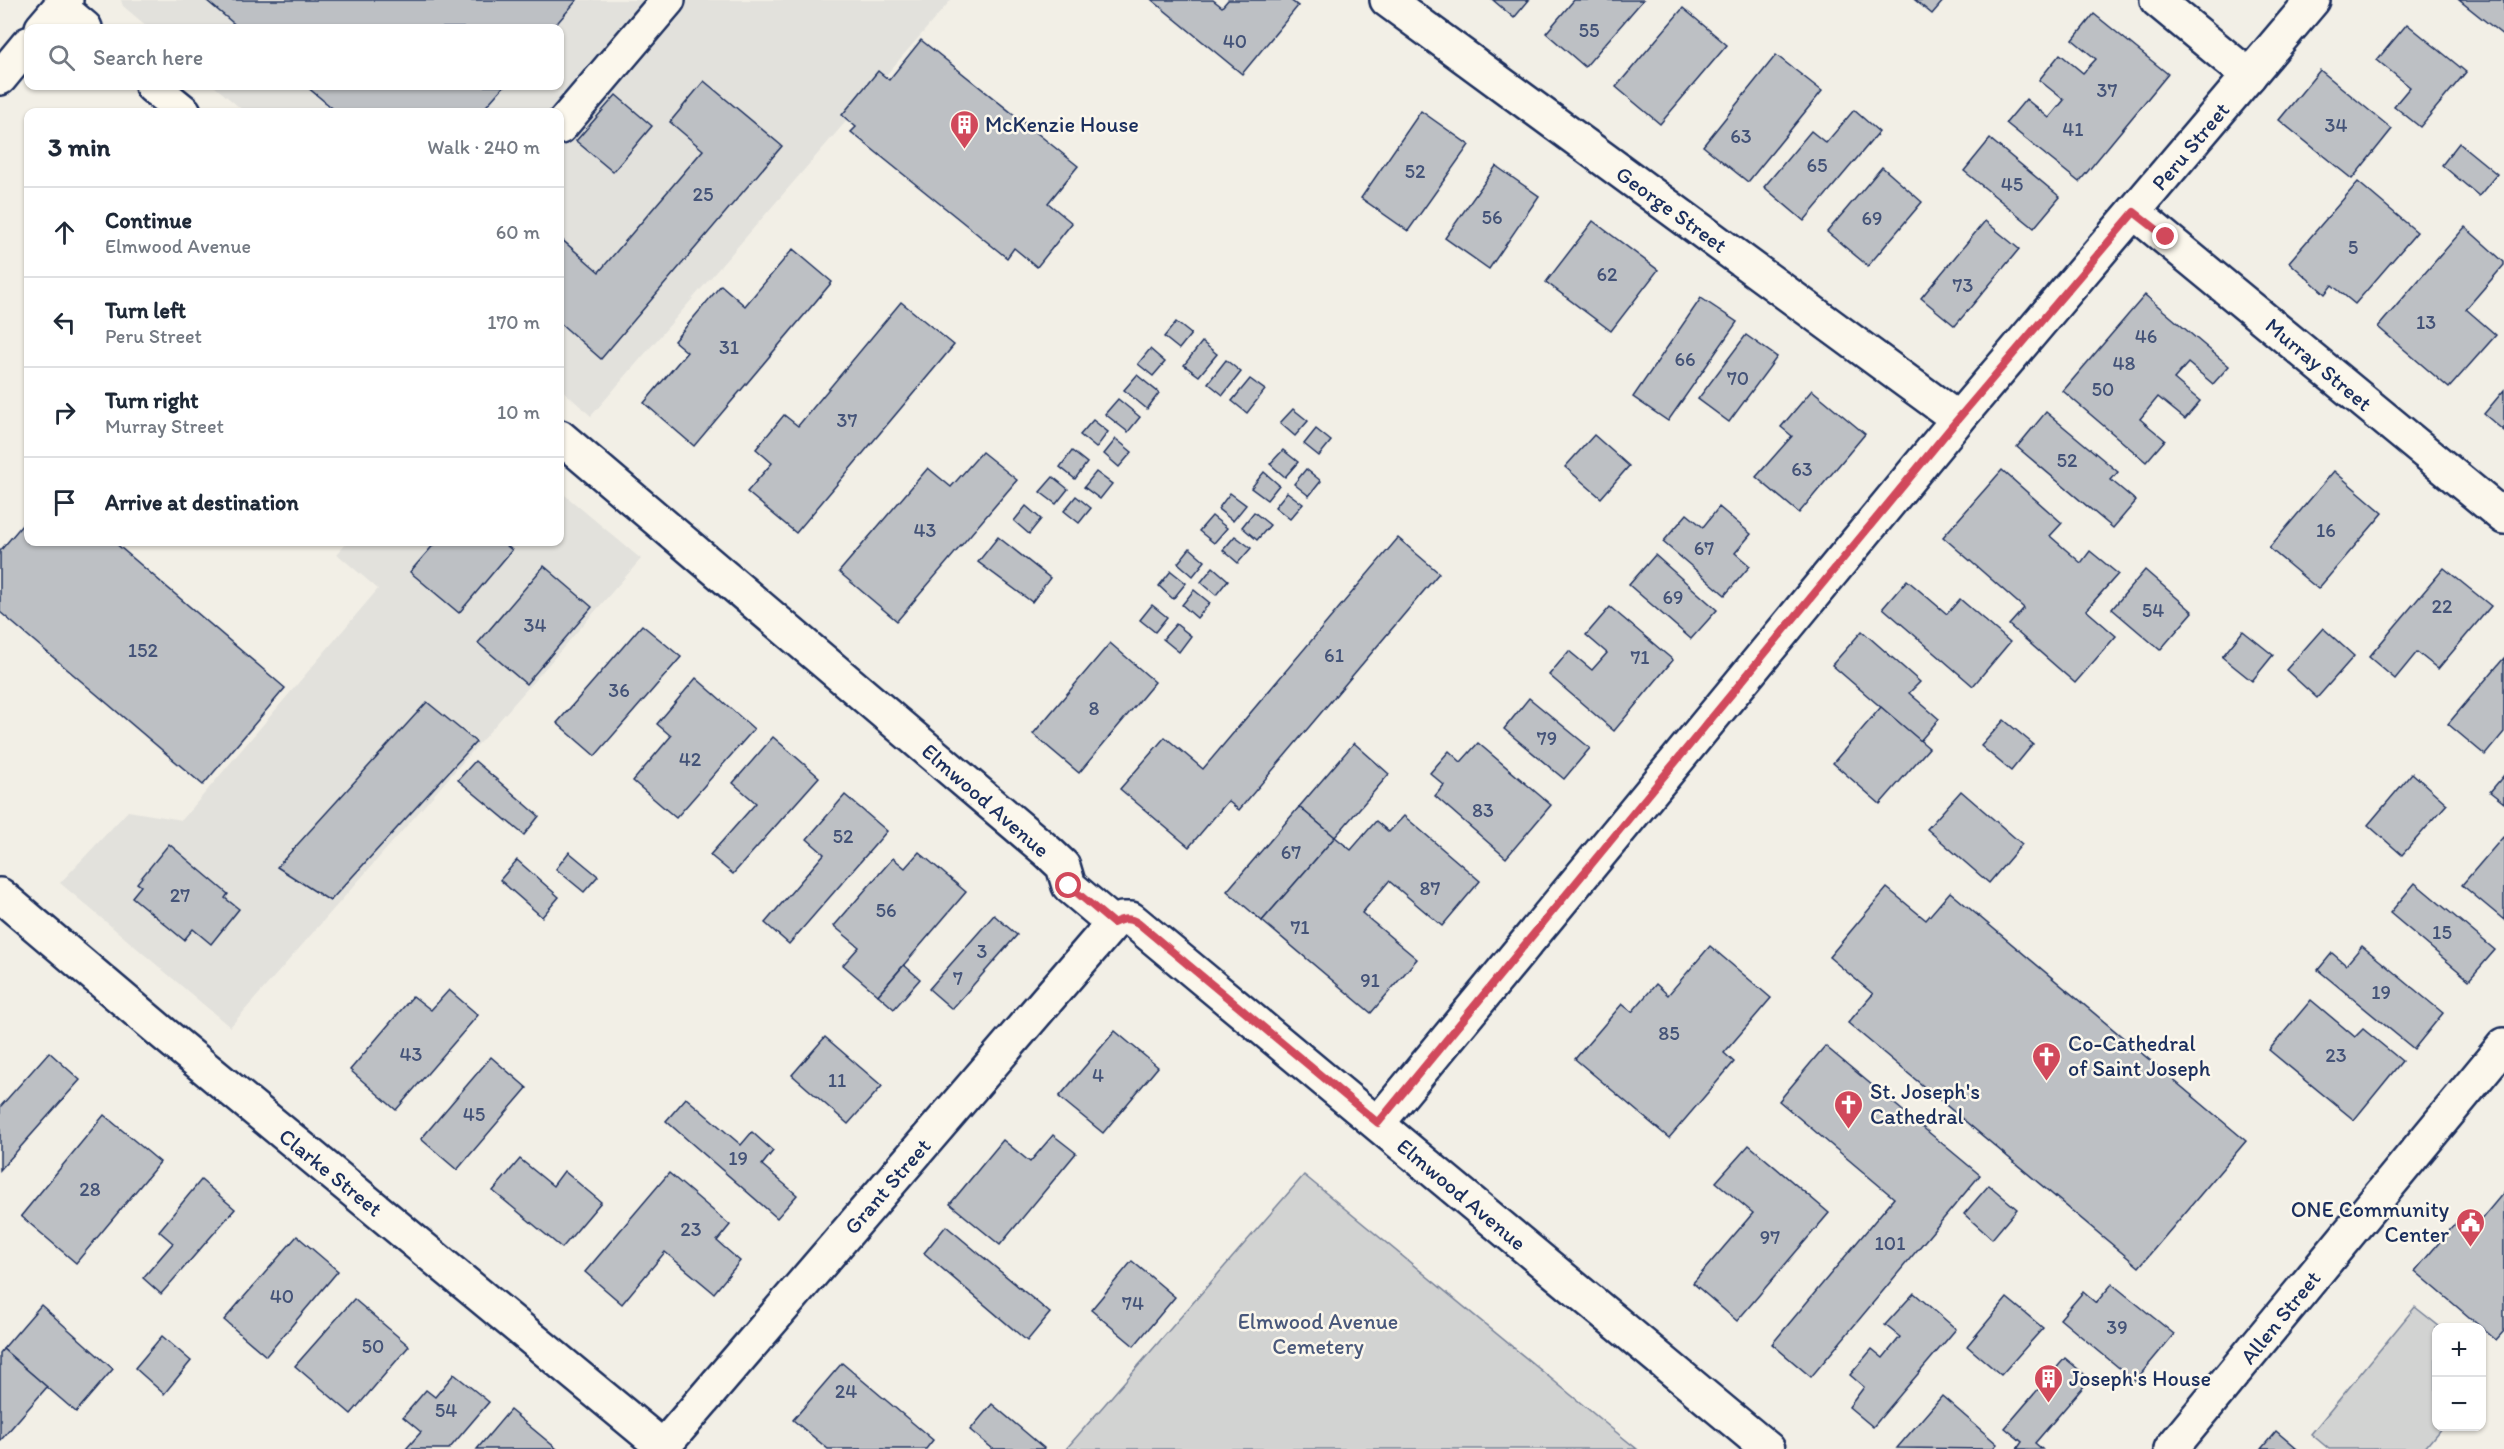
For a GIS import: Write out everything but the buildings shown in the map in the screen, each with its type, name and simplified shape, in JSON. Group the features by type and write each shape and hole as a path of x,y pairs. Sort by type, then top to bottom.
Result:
{"street":[{"path":"564,122 668,0"},
{"name":"George Street","path":"1386,0 1958,419"},
{"path":"2157,0 2248,76"},
{"name":"Peru Street","path":"1378,1123 1958,419 2313,0"},
{"path":"56,12 78,24"},
{"path":"0,78 24,49"},
{"path":"157,90 179,108"},
{"name":"Murray Street","path":"2134,212 2504,517"},
{"name":"Elmwood Avenue","path":"564,440 1048,852 1063,866 1065,881 1069,886 1113,923 1122,919 1131,919 1138,923 1768,1449"},
{"name":"Clarke Street","path":"0,895 662,1448"},
{"name":"Grant Street","path":"662,1448 1113,923"},
{"name":"Allen Street","path":"2171,1449 2504,1045"}],"shaded area":[{"path":"121,0 951,0 591,416 564,392 564,108 240,108 219,90 564,90 564,24 144,24 123,6"},
{"path":"564,494 641,559 230,1027 60,883 128,811 182,820 378,589 337,554 344,546 564,546"}],"green space":[{"name":"Elmwood Avenue Cemetery","path":"1304,1175 1611,1428 1637,1449 1066,1449"},
{"path":"2415,1307 2435,1323 2432,1323 2432,1431 2439,1431 2424,1449 2329,1449 2311,1434"}],"place":[{"name":"McKenzie House","path":"964,150"},
{"name":"Co-Cathedral of Saint Joseph","path":"2047,1082"},
{"name":"St. Joseph's Cathedral","path":"1849,1130"},
{"name":"ONE Community Center","path":"2470,1248"},
{"name":"Joseph's House","path":"2048,1404"}],"route":[{"path":"1069,886 1113,923 1122,919 1131,919 1155,936 1378,1123 1958,419 2134,212 2166,237"}]}
